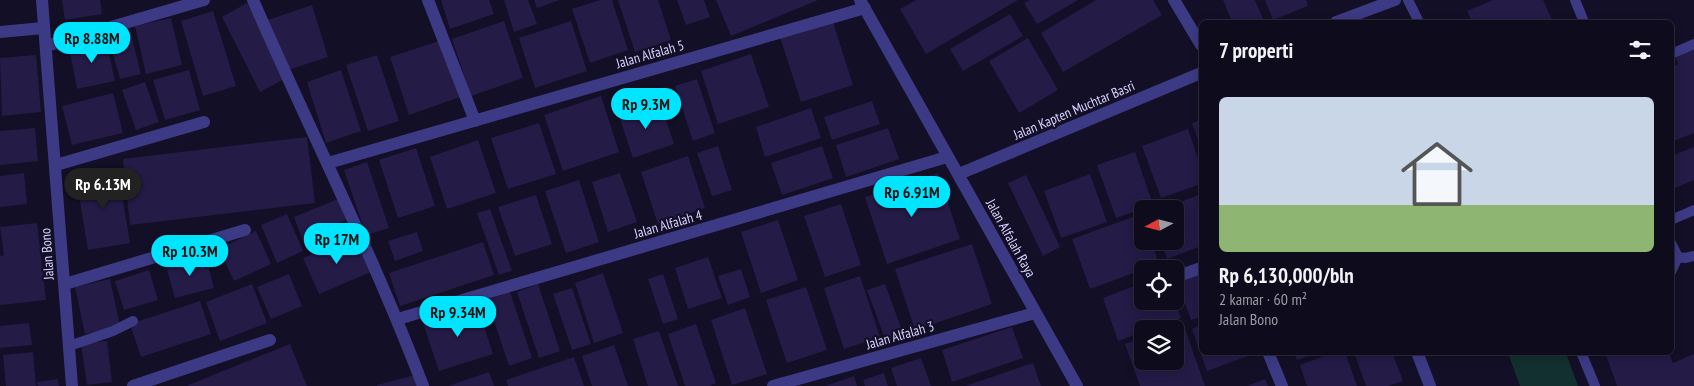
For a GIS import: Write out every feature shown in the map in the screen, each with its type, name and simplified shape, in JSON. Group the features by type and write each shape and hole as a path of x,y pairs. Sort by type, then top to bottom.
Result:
{"street":[{"name":"Jalan Bono","path":"42,0 72,386"},
{"path":"46,46 204,0"},
{"path":"253,0 398,319 423,386"},
{"path":"428,0 475,120"},
{"path":"1174,0 1199,43"},
{"path":"1341,20 1395,0"},
{"name":"Jalan Alfalah 5","path":"328,163 863,4"},
{"name":"Jalan Alfalah Raya","path":"863,4 1077,386"},
{"path":"0,32 43,28"},
{"name":"Jalan Kapten Muchtar Basri","path":"958,174 1199,74"},
{"path":"56,166 204,122"},
{"name":"Jalan Alfalah 4","path":"398,319 947,157"},
{"path":"65,284 245,230"},
{"path":"1184,274 1199,269"},
{"name":"Jalan Alfalah 3","path":"773,386 1035,313"},
{"path":"133,386 270,340"},
{"path":"1269,355 1282,386"},
{"path":"1418,355 1430,386"}],"lane":[{"path":"1408,0 1418,20"},
{"path":"1575,0 1583,20"},
{"path":"1674,53 1694,44"},
{"path":"1674,219 1694,210"},
{"path":"1674,249 1678,257"},
{"path":"1678,257 1694,256"},
{"path":"1674,266 1678,257"},
{"path":"69,346 113,331 133,321"},
{"path":"1582,355 1596,386"}],"green space":[{"path":"1509,355 1567,355 1578,386 1520,386"}],"building":[{"path":"62,0 100,0 102,14 65,20"},
{"path":"441,0 489,0 494,14 450,29"},
{"path":"504,0 528,0 537,24 514,32"},
{"path":"534,0 560,0 537,8"},
{"path":"600,0 612,0 628,50 590,63 572,9"},
{"path":"618,0 658,0 671,40 635,52"},
{"path":"677,0 704,0 710,17 686,25"},
{"path":"716,0 818,0 731,36"},
{"path":"916,0 1018,0 926,54 900,9"},
{"path":"1030,0 1078,0 1037,24 1024,3"},
{"path":"1096,0 1153,0 1162,15 1063,72 1041,33"},
{"path":"1223,0 1255,0 1263,19 1260,20 1231,20"},
{"path":"1265,0 1306,0 1308,6 1273,20"},
{"path":"1493,0 1543,0 1552,20 1471,20 1467,11"},
{"path":"247,3 286,78 260,92 222,17"},
{"path":"312,5 328,57 285,71 268,20"},
{"path":"213,11 236,86 203,96 181,21"},
{"path":"1010,14 1023,36 963,71 950,49"},
{"path":"171,18 182,65 146,74 135,26"},
{"path":"832,19 853,85 801,102 780,37"},
{"path":"504,21 523,78 471,96 452,39"},
{"path":"571,21 587,71 535,88 519,38"},
{"path":"130,30 141,74 120,79 108,36"},
{"path":"1028,38 1058,90 1019,113 989,61"},
{"path":"106,40 115,81 77,89 69,47"},
{"path":"442,40 460,97 409,115 390,57"},
{"path":"1694,41 1694,133 1674,141 1674,66 1678,64 1674,48"},
{"path":"751,54 769,107 718,124 701,71"},
{"path":"36,55 41,112 2,116 0,58"},
{"path":"377,55 399,121 368,131 346,65"},
{"path":"189,70 200,110 165,120 153,80"},
{"path":"341,70 361,131 326,143 307,82"},
{"path":"697,79 715,133 693,141 675,86"},
{"path":"145,82 159,122 136,130 122,90"},
{"path":"113,93 123,133 72,145 62,106"},
{"path":"601,96 619,152 563,171 544,115"},
{"path":"872,101 880,124 832,140 824,117"},
{"path":"660,102 674,144 633,158 619,116"},
{"path":"811,108 821,138 765,157 756,127"},
{"path":"1199,121 1199,142 1192,123"},
{"path":"539,123 556,174 508,189 491,138"},
{"path":"35,128 38,161 0,165 0,131"},
{"path":"888,128 899,159 846,177 836,145"},
{"path":"1188,129 1199,161 1199,185 1161,198 1142,146"},
{"path":"307,137 315,203 130,225 123,159"},
{"path":"478,140 496,193 447,209 430,157"},
{"path":"718,146 732,190 712,196 697,153"},
{"path":"822,146 833,178 782,195 771,163"},
{"path":"1694,147 1694,180 1675,188 1674,185 1674,155"},
{"path":"416,148 435,206 398,218 379,160"},
{"path":"1135,152 1151,200 1134,200 1134,212 1116,218 1097,165"},
{"path":"688,156 705,208 658,224 641,172"},
{"path":"367,162 389,228 366,235 344,170"},
{"path":"118,170 130,243 88,250 76,177"},
{"path":"24,173 27,204 0,207 0,176"},
{"path":"620,173 637,222 608,232 592,182"},
{"path":"938,173 960,239 887,264 865,197"},
{"path":"1090,174 1107,222 1061,238 1044,191"},
{"path":"1026,175 1060,247 1043,256 1008,183"},
{"path":"579,180 599,242 566,253 545,191"},
{"path":"536,195 552,244 515,256 498,207"},
{"path":"1199,195 1199,247 1167,259 1164,250 1184,250 1184,201"},
{"path":"338,199 346,220 336,224 340,235 306,249 294,217"},
{"path":"841,204 861,265 825,277 804,216"},
{"path":"490,209 512,271 499,275 477,213"},
{"path":"287,214 303,251 277,263 261,225"},
{"path":"1134,217 1134,250 1154,250 1158,260 1134,260 1134,273 1090,289 1072,239"},
{"path":"778,220 798,280 761,293 741,232"},
{"path":"37,223 46,300 0,305 0,256 4,255 0,227"},
{"path":"256,231 271,264 234,281 219,249"},
{"path":"417,232 423,251 395,261 388,241"},
{"path":"356,236 371,272 319,294 303,258"},
{"path":"483,242 494,275 400,306 389,273"},
{"path":"972,244 992,304 915,330 895,269"},
{"path":"205,255 214,288 175,298 166,266"},
{"path":"708,257 722,298 688,309 675,268"},
{"path":"741,269 750,297 728,305 718,276"},
{"path":"149,270 158,300 124,310 115,281"},
{"path":"603,273 623,333 594,343 575,283"},
{"path":"1199,273 1199,318 1191,320 1184,300 1184,278"},
{"path":"289,274 302,306 271,319 257,287"},
{"path":"663,274 678,319 663,324 648,279"},
{"path":"860,276 880,337 844,349 824,288"},
{"path":"110,279 120,326 85,334 75,287"},
{"path":"252,284 267,323 220,341 206,302"},
{"path":"538,284 560,351 539,358 517,292"},
{"path":"885,284 903,333 885,339 867,290"},
{"path":"1134,286 1134,310 1178,310 1181,318 1176,320 1134,320 1134,335 1118,341 1103,298"},
{"path":"806,287 827,350 787,363 766,300"},
{"path":"572,288 591,344 572,350 553,294"},
{"path":"510,292 532,358 509,366 487,300"},
{"path":"200,301 211,334 141,357 130,324"},
{"path":"477,305 493,354 439,371 423,323"},
{"path":"745,308 767,374 732,385 711,320"},
{"path":"29,323 32,345 0,348 0,326"},
{"path":"696,324 716,383 709,386 685,386 668,334"},
{"path":"1184,326 1205,386 1140,386 1134,370 1184,370"},
{"path":"1199,326 1199,349 1192,329"},
{"path":"1012,327 1023,358 952,382 942,350"},
{"path":"659,331 678,386 648,386 633,339"},
{"path":"107,341 112,382 87,385 81,344"},
{"path":"1134,341 1134,369 1125,344"},
{"path":"290,344 307,386 186,386"},
{"path":"614,345 628,386 592,386 582,356"},
{"path":"33,352 36,386 6,386 3,355"},
{"path":"1694,354 1694,386 1617,386 1606,355 1670,355 1673,363"},
{"path":"1201,355 1251,355 1207,371"},
{"path":"1295,355 1311,355 1297,360"},
{"path":"1327,355 1346,355 1357,386 1307,386 1300,365"},
{"path":"1355,355 1393,355 1403,381 1388,386 1366,386"},
{"path":"574,357 584,386 508,386 506,380"},
{"path":"921,358 931,386 897,386 891,368"},
{"path":"1033,363 1041,386 965,386"},
{"path":"489,372 494,386 448,386"},
{"path":"884,373 888,386 865,386 863,380"},
{"path":"415,375 417,386 377,386 377,385"},
{"path":"854,376 857,386 825,386"},
{"path":"58,379 59,386 38,386 37,382"},
{"path":"1265,379 1268,386 1247,386"}]}
